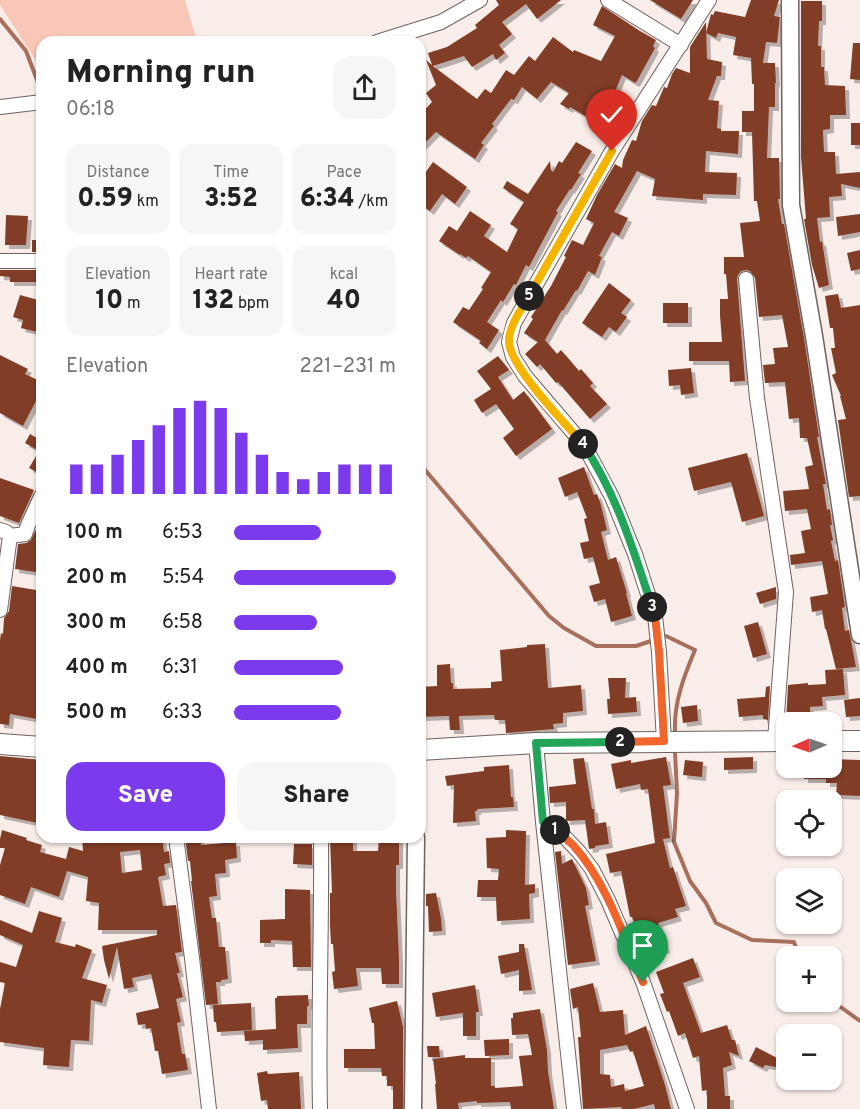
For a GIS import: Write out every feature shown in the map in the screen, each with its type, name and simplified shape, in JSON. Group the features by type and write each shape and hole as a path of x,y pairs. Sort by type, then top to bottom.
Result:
{"main road":[{"path":"426,750 536,743 776,741"},
{"path":"842,741 860,741"},
{"path":"0,744 36,747"}],"street":[{"path":"396,36 441,22 480,0"},
{"path":"608,0 681,45"},
{"path":"664,741 655,616 635,554 612,497 584,445 525,376 513,357 509,342 514,323 612,151 709,0"},
{"path":"790,0 791,205 814,336 860,635"},
{"path":"0,107 36,102"},
{"path":"0,261 36,261"},
{"path":"746,279 757,398 786,592 781,712"},
{"path":"0,610 5,533 25,534 36,508"},
{"path":"536,743 574,1109"},
{"path":"543,822 560,832 579,852 592,869 608,900 643,982 687,1109"},
{"path":"177,843 209,1109"},
{"path":"320,1109 321,843"},
{"path":"413,1109 416,843"}],"shaded area":[{"path":"0,0 185,0 195,36 36,36 36,61 0,5"}],"building":[{"path":"496,0 561,0 537,19 526,4 502,22 512,34 499,45 505,53 496,60 493,54 472,67 464,56 433,66 477,99 485,89 491,93 506,70 514,75 529,56 535,61 553,37 573,52 574,50 601,61 615,36 593,25 602,6 656,40 653,46 655,48 637,81 635,83 622,75 611,101 619,105 606,128 570,107 569,109 560,104 569,93 551,82 537,99 522,87 514,100 511,99 492,124 494,126 481,143 484,145 475,159 436,132 426,142 426,108 432,102 426,93 436,85 426,60 432,65 428,53 447,47 477,28 475,25 499,5"},
{"path":"650,0 693,0 681,19"},
{"path":"751,0 779,0 774,16 780,17 777,43 766,42 763,63 775,63 776,83 775,107 769,107 767,158 779,158 780,199 778,199 804,338 819,437 817,437 826,484 823,484 827,510 830,509 833,540 831,541 835,561 838,560 845,607 842,608 845,631 849,630 856,667 836,669 822,610 812,612 810,597 828,594 822,561 791,565 790,555 805,553 801,531 811,529 807,509 785,511 783,491 809,489 805,467 813,465 807,438 800,438 799,418 789,419 785,382 765,383 763,365 775,364 773,348 788,347 782,315 759,317 755,278 750,271 741,271 737,279 745,381 730,382 729,361 689,361 689,342 722,342 720,299 728,299 724,257 744,257 740,223 760,221 757,201 754,201 752,132 742,132 742,111 754,111 751,58 733,55 736,37 718,33 716,38 706,33 711,14 713,15 715,11 745,17"},
{"path":"801,1 822,1 818,46 821,46 821,67 824,67 825,85 845,86 846,115 830,115 830,129 823,130 824,152 835,152 836,174 860,172 860,188 841,184 842,196 829,197 830,217 817,218 829,285 819,288 812,265 804,219 806,219 801,157"},
{"path":"706,22 707,59 722,62 721,76 717,76 708,100 719,101 717,128 721,131 739,131 738,154 706,151 705,172 737,173 736,195 703,194 703,200 652,196 655,179 637,171 614,212 628,218 619,236 612,232 599,256 602,257 595,275 588,271 545,340 557,354 561,350 579,371 581,369 593,383 590,386 607,404 590,419 540,364 537,367 525,354 538,342 524,333 566,257 564,256 572,240 583,245 594,223 586,219 597,195 615,164 622,168 632,140 636,141 642,121 652,105 656,106 676,68 690,73 690,47"},
{"path":"853,43 860,43 860,80 850,79"},
{"path":"851,123 860,123 860,145 851,145"},
{"path":"576,142 592,151 578,173 581,174 556,211 558,212 529,267 526,265 516,285 514,284 503,302 501,300 487,322 499,330 487,349 479,343 481,341 453,322 463,307 469,310 491,272 468,256 466,258 460,255 439,241 449,226 457,231 470,211 491,225 484,236 507,252 518,229 510,224 524,202 503,188 507,181 528,194 550,161 553,172 559,161 562,163"},
{"path":"433,162 467,187 455,204 442,194 430,211 426,208 426,172"},
{"path":"860,214 860,232 838,236 836,217"},
{"path":"6,215 28,216 26,245 5,245"},
{"path":"32,240 36,240 36,252 32,252"},
{"path":"860,250 860,269 851,271 847,253"},
{"path":"0,270 36,270 36,282 10,282 10,277 0,276"},
{"path":"609,283 631,300 621,313 627,317 616,332 609,327 602,337 582,323"},
{"path":"838,294 841,308 860,305 860,496 849,497 838,420 846,419 841,396 832,375 836,373 831,348 835,348 833,328 830,328 825,296"},
{"path":"20,295 36,299 36,332 21,328 23,320 13,317"},
{"path":"663,303 688,303 688,323 663,323"},
{"path":"0,355 28,369 25,374 36,379 36,401 23,426 0,413"},
{"path":"498,356 509,370 498,377 513,400 524,391 552,429 516,456 503,438 514,429 496,404 482,413 474,400 491,389 477,371"},
{"path":"691,368 694,393 681,395 680,385 669,386 668,370"},
{"path":"30,434 36,438 36,449 25,443"},
{"path":"747,453 764,516 742,522 731,482 694,491 688,468"},
{"path":"36,456 36,472 29,468"},
{"path":"584,467 594,495 597,494 601,505 607,530 601,532 608,560 616,557 632,616 611,622 605,599 594,602 589,586 600,583 593,557 584,559 580,543 589,541 584,519 587,518 577,492 565,497 558,478"},
{"path":"0,478 34,490 19,523 0,516"},
{"path":"36,529 36,572 15,569 18,544 31,540"},
{"path":"12,586 36,590 36,719 10,714 9,725 0,724 0,640 1,633 3,634 4,618 9,611"},
{"path":"776,587 776,599 760,604 756,593"},
{"path":"758,622 767,654 753,658 744,626"},
{"path":"545,644 548,688 581,685 583,711 563,713 563,723 553,724 554,729 506,733 505,720 495,720 494,715 459,716 460,730 450,730 449,716 426,717 426,687 437,686 437,665 450,664 453,689 491,688 491,682 502,681 500,650 527,647 527,645"},
{"path":"843,669 845,695 822,697 823,706 810,707 810,712 787,712 788,685 826,684 825,670"},
{"path":"608,678 626,678 625,698 636,697 637,712 608,714 607,699 610,699"},
{"path":"770,686 768,720 763,719 763,715 739,717 737,699 765,697 766,687"},
{"path":"860,698 860,716 846,717 844,700"},
{"path":"697,705 698,721 683,723 681,707"},
{"path":"0,756 36,759 36,823 0,815"},
{"path":"666,757 671,785 663,786 670,838 663,839 670,868 673,867 686,906 675,909 678,917 658,923 666,949 648,955 642,935 639,936 632,917 630,917 621,871 610,873 606,854 655,843 648,789 641,790 640,784 616,789 611,764"},
{"path":"753,757 753,769 724,770 724,758"},
{"path":"584,758 595,824 606,822 609,844 589,849 585,820 566,821 566,802 550,803 549,787 576,784 573,759"},
{"path":"842,759 860,760 860,796 842,795 842,790 836,790 837,783 826,783 826,779 804,779 842,778"},
{"path":"685,760 703,762 702,777 683,775"},
{"path":"509,765 514,807 477,809 475,811 476,821 453,823 454,785 447,786 445,776 484,771 484,767"},
{"path":"2,830 42,845 40,852 66,859 69,847 83,851 82,843 163,843 164,852 169,851 170,863 164,864 166,875 158,877 163,906 176,905 182,952 175,953 183,997 176,999 181,1022 177,1023 182,1054 185,1054 188,1070 162,1074 151,1028 146,1029 145,1024 138,1025 136,1013 159,1008 151,974 132,978 134,987 124,989 117,947 109,979 104,960 102,946 157,935 157,930 98,930 99,903 86,901 88,877 67,871 59,897 31,887 25,904 0,895 0,865 5,848 0,848","holes":["140,850 142,870 122,873 120,852"]},
{"path":"506,830 526,831 525,885 535,884 535,893 529,894 530,919 497,921 496,897 477,897 478,880 498,880 499,869 487,868 486,838 506,837"},
{"path":"186,843 201,843 201,845 236,843 237,858 225,860 226,873 215,874 217,896 209,897 212,918 216,918 219,947 225,947 228,979 216,982 218,1004 206,1005 190,861 188,861"},
{"path":"330,843 353,843 353,851 378,851 379,843 399,843 396,890 399,984 382,984 381,968 356,968 358,986 334,989 332,972 335,971 330,926 330,893 332,893"},
{"path":"294,844 312,844 312,865 293,864"},
{"path":"561,851 562,864 572,859 586,888 589,905 585,906 596,961 568,965 555,852"},
{"path":"285,889 310,890 311,967 293,967 292,941 271,940 271,943 260,943 260,920 285,919"},
{"path":"436,893 442,931 429,932 426,894"},
{"path":"39,911 62,918 55,942 75,947 76,944 92,950 82,978 107,985 102,1003 91,1000 89,1041 71,1040 69,1067 43,1065 44,1048 0,1042 0,1009 5,983 0,982 0,962 16,967 23,945 0,935 0,920 32,933"},
{"path":"519,944 524,944 532,990 519,991 519,970 501,974 498,956 519,952"},
{"path":"693,958 700,977 683,983 701,1033 727,1025 732,1040 735,1040 739,1056 729,1052 732,1065 723,1068 725,1096 730,1096 730,1109 707,1109 707,1090 702,1091 699,1056 693,1058 685,1033 678,1036 660,994 664,993 656,972"},
{"path":"593,983 600,1012 623,1010 625,1035 646,1026 671,1109 655,1109 654,1104 634,1109 622,1109 621,1107 583,1109 578,1007 573,1009 570,989","holes":["627,1045 630,1052 633,1051 644,1086 625,1091 624,1084 611,1087 610,1075 600,1074 600,1050"]},
{"path":"475,985 479,1012 476,1012 476,1036 463,1036 463,1013 436,1017 432,993"},
{"path":"308,995 307,1024 297,1024 298,1048 263,1050 263,1040 245,1041 244,1031 276,1029 275,998 277,996"},
{"path":"397,1001 403,1027 403,1109 393,1109 393,1086 387,1086 387,1076 382,1076 381,1068 344,1068 344,1049 375,1049 374,1023 372,1023 369,1008"},
{"path":"251,1003 252,1030 217,1032 213,1005"},
{"path":"540,1009 554,1109 511,1109 510,1102 477,1103 477,1101 458,1103 459,1109 437,1109 433,1059 465,1055 465,1058 491,1058 491,1086 495,1088 523,1086 519,1056 532,1055 528,1034 512,1035 511,1018 513,1018 513,1013"},
{"path":"509,1039 509,1055 485,1056 484,1040"},
{"path":"427,1046 439,1046 440,1057 428,1057"},
{"path":"756,1047 776,1057 776,1067 765,1065 763,1068 749,1061"},
{"path":"267,1071 268,1074 299,1072 301,1109 268,1109 267,1100 261,1101 257,1073"}],"waterway":[{"path":"0,19 26,51 36,77"},
{"path":"426,471 549,616 564,628 596,646 636,646 654,640"},
{"path":"661,638 666,636 695,650 678,699 675,730"},
{"path":"675,752 677,793 674,842 690,881 706,903 716,923 752,940 794,942 795,946"},
{"path":"842,1008 860,1021"}],"route":[{"path":"612,151 514,323 509,342 513,357 525,376 584,445 612,497 635,554 655,616 664,741 536,743 543,822 560,832 592,869 608,900 643,982"}]}
